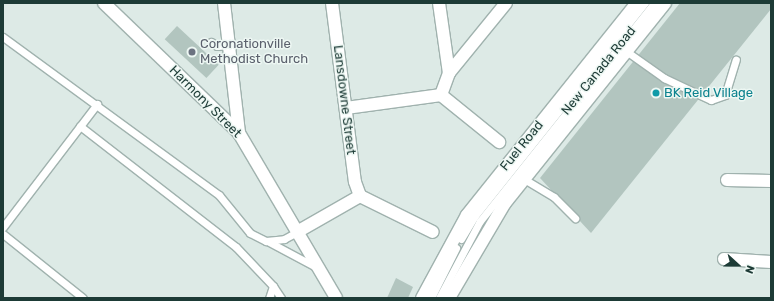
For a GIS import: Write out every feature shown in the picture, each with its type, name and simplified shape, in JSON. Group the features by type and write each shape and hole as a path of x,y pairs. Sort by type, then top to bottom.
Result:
{"street":[{"name":"Harmony Street","path":"104,3 239,133 336,298"},
{"path":"224,3 239,133"},
{"name":"Lansdowne Street","path":"332,3 354,182 360,196"},
{"path":"440,3 449,73"},
{"path":"441,95 449,73 506,3"},
{"name":"Fuel Road","path":"422,298 468,215 637,3"},
{"name":"Fuel Road","path":"449,298 480,239 524,179 664,3"},
{"path":"346,108 441,95 499,142"},
{"path":"727,180 771,181"},
{"path":"297,232 360,196 433,232"},
{"path":"724,259 771,262"}],"lane":[{"name":"New Canada Road","path":"431,298 474,217 645,3"},
{"name":"New Canada Road","path":"439,298 480,221 654,3"},
{"path":"3,37 97,104 219,195 242,225 266,241 296,254 320,271"},
{"path":"211,42 217,46 229,46"},
{"path":"626,51 664,78 711,100 725,95 736,60"},
{"path":"3,226 97,104"},
{"path":"80,126 208,224 273,286 281,298"},
{"path":"524,179 554,196 575,218"},
{"path":"266,241 284,239 297,232"},
{"path":"3,234 83,298"},
{"path":"269,298 273,286"}],"building":[{"name":"BK Reid Village","path":"680,3 771,3 771,9 591,233 540,178"},
{"name":"Coronationville Methodist Church","path":"177,26 219,65 206,78 165,39"},
{"path":"396,278 413,287 408,298 387,298"}],"place":[{"name":"Coronationville Methodist Church","path":"192,52"},
{"name":"BK Reid Village","path":"656,93"}]}
